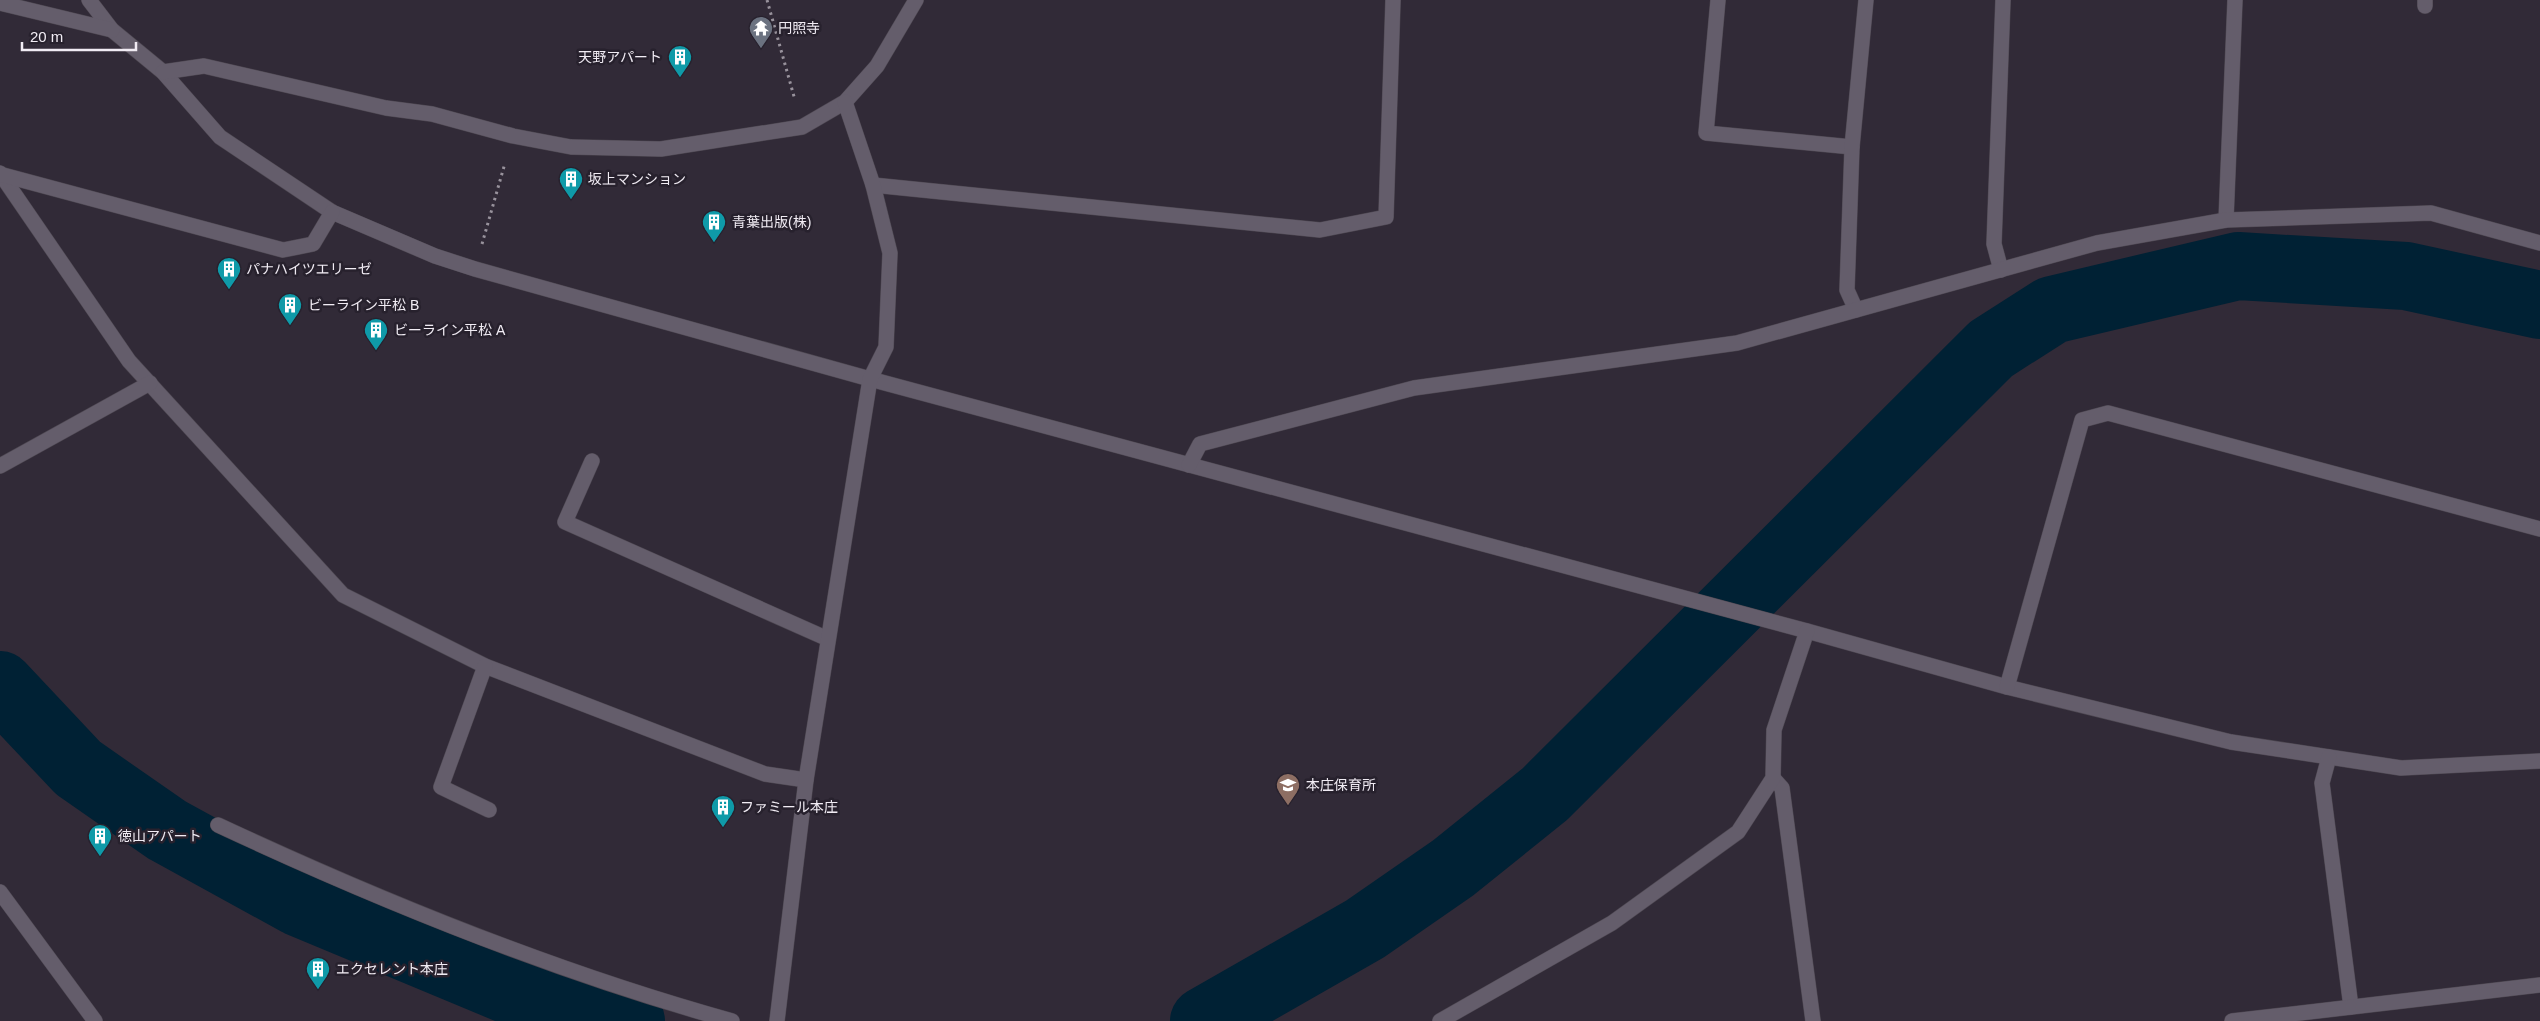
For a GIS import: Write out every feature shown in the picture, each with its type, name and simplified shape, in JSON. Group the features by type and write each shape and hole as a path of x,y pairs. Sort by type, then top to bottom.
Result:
{"street":[{"path":"89,0 112,30 163,72 220,138 332,212 435,256 475,269 870,379 1807,630 2007,687 2231,742 2401,768 2540,761"},
{"path":"163,72 204,66 386,108 432,114 513,136 571,147 661,148 802,127 845,102 877,66 916,0"},
{"path":"873,185 1320,230 1386,217 1393,0"},
{"path":"1718,0 1706,133 1852,148"},
{"path":"1856,310 1847,290 1852,148 1866,0"},
{"path":"2001,270 1994,244 2003,0"},
{"path":"2226,220 2235,0"},
{"path":"0,3 112,30"},
{"path":"777,1021 806,780 870,379 886,347 890,253 873,185 845,102"},
{"path":"1,174 283,250 313,244 332,212"},
{"path":"1,174 130,362 343,595 485,666 765,774 806,780"},
{"path":"1189,465 1200,444 1414,388 1737,343 2097,243 2226,220 2431,213 2540,243"},
{"path":"0,466 150,383"},
{"path":"2007,687 2082,420 2108,413 2540,529"},
{"path":"592,461 565,522 828,639"},
{"path":"1440,1021 1612,923 1738,832 1774,778 1774,730 1807,630"},
{"path":"485,666 441,787 489,810"},
{"path":"2328,757 2322,782 2351,1007"},
{"path":"1774,778 1782,788 1813,1021"},
{"path":"218,825 311,868 466,934 655,1000 732,1021"},
{"path":"0,892 95,1021"},
{"path":"2232,1021 2540,985"}],"path":[{"path":"767,0 802,127"},
{"path":"475,269 513,136"}],"waterway":[{"path":"1204,1021 1365,929 1453,868 1545,794 1991,349 2052,310 2238,266 2406,276 2540,305"},
{"path":"0,685 78,768 167,830 298,902 509,990 631,1021"}],"place":[{"name":"円照寺","path":"761,49"},
{"name":"天野アパート","path":"680,78"},
{"name":"坂上マンション","path":"571,200"},
{"name":"青葉出版(株)","path":"714,243"},
{"name":"パナハイツエリーゼ","path":"229,290"},
{"name":"ビーライン平松 B","path":"290,326"},
{"name":"ビーライン平松 A","path":"376,351"},
{"name":"本庄保育所","path":"1288,806"},
{"name":"ファミール本庄","path":"723,828"},
{"name":"徳山アパート","path":"100,857"},
{"name":"エクセレント本庄","path":"318,990"}]}
